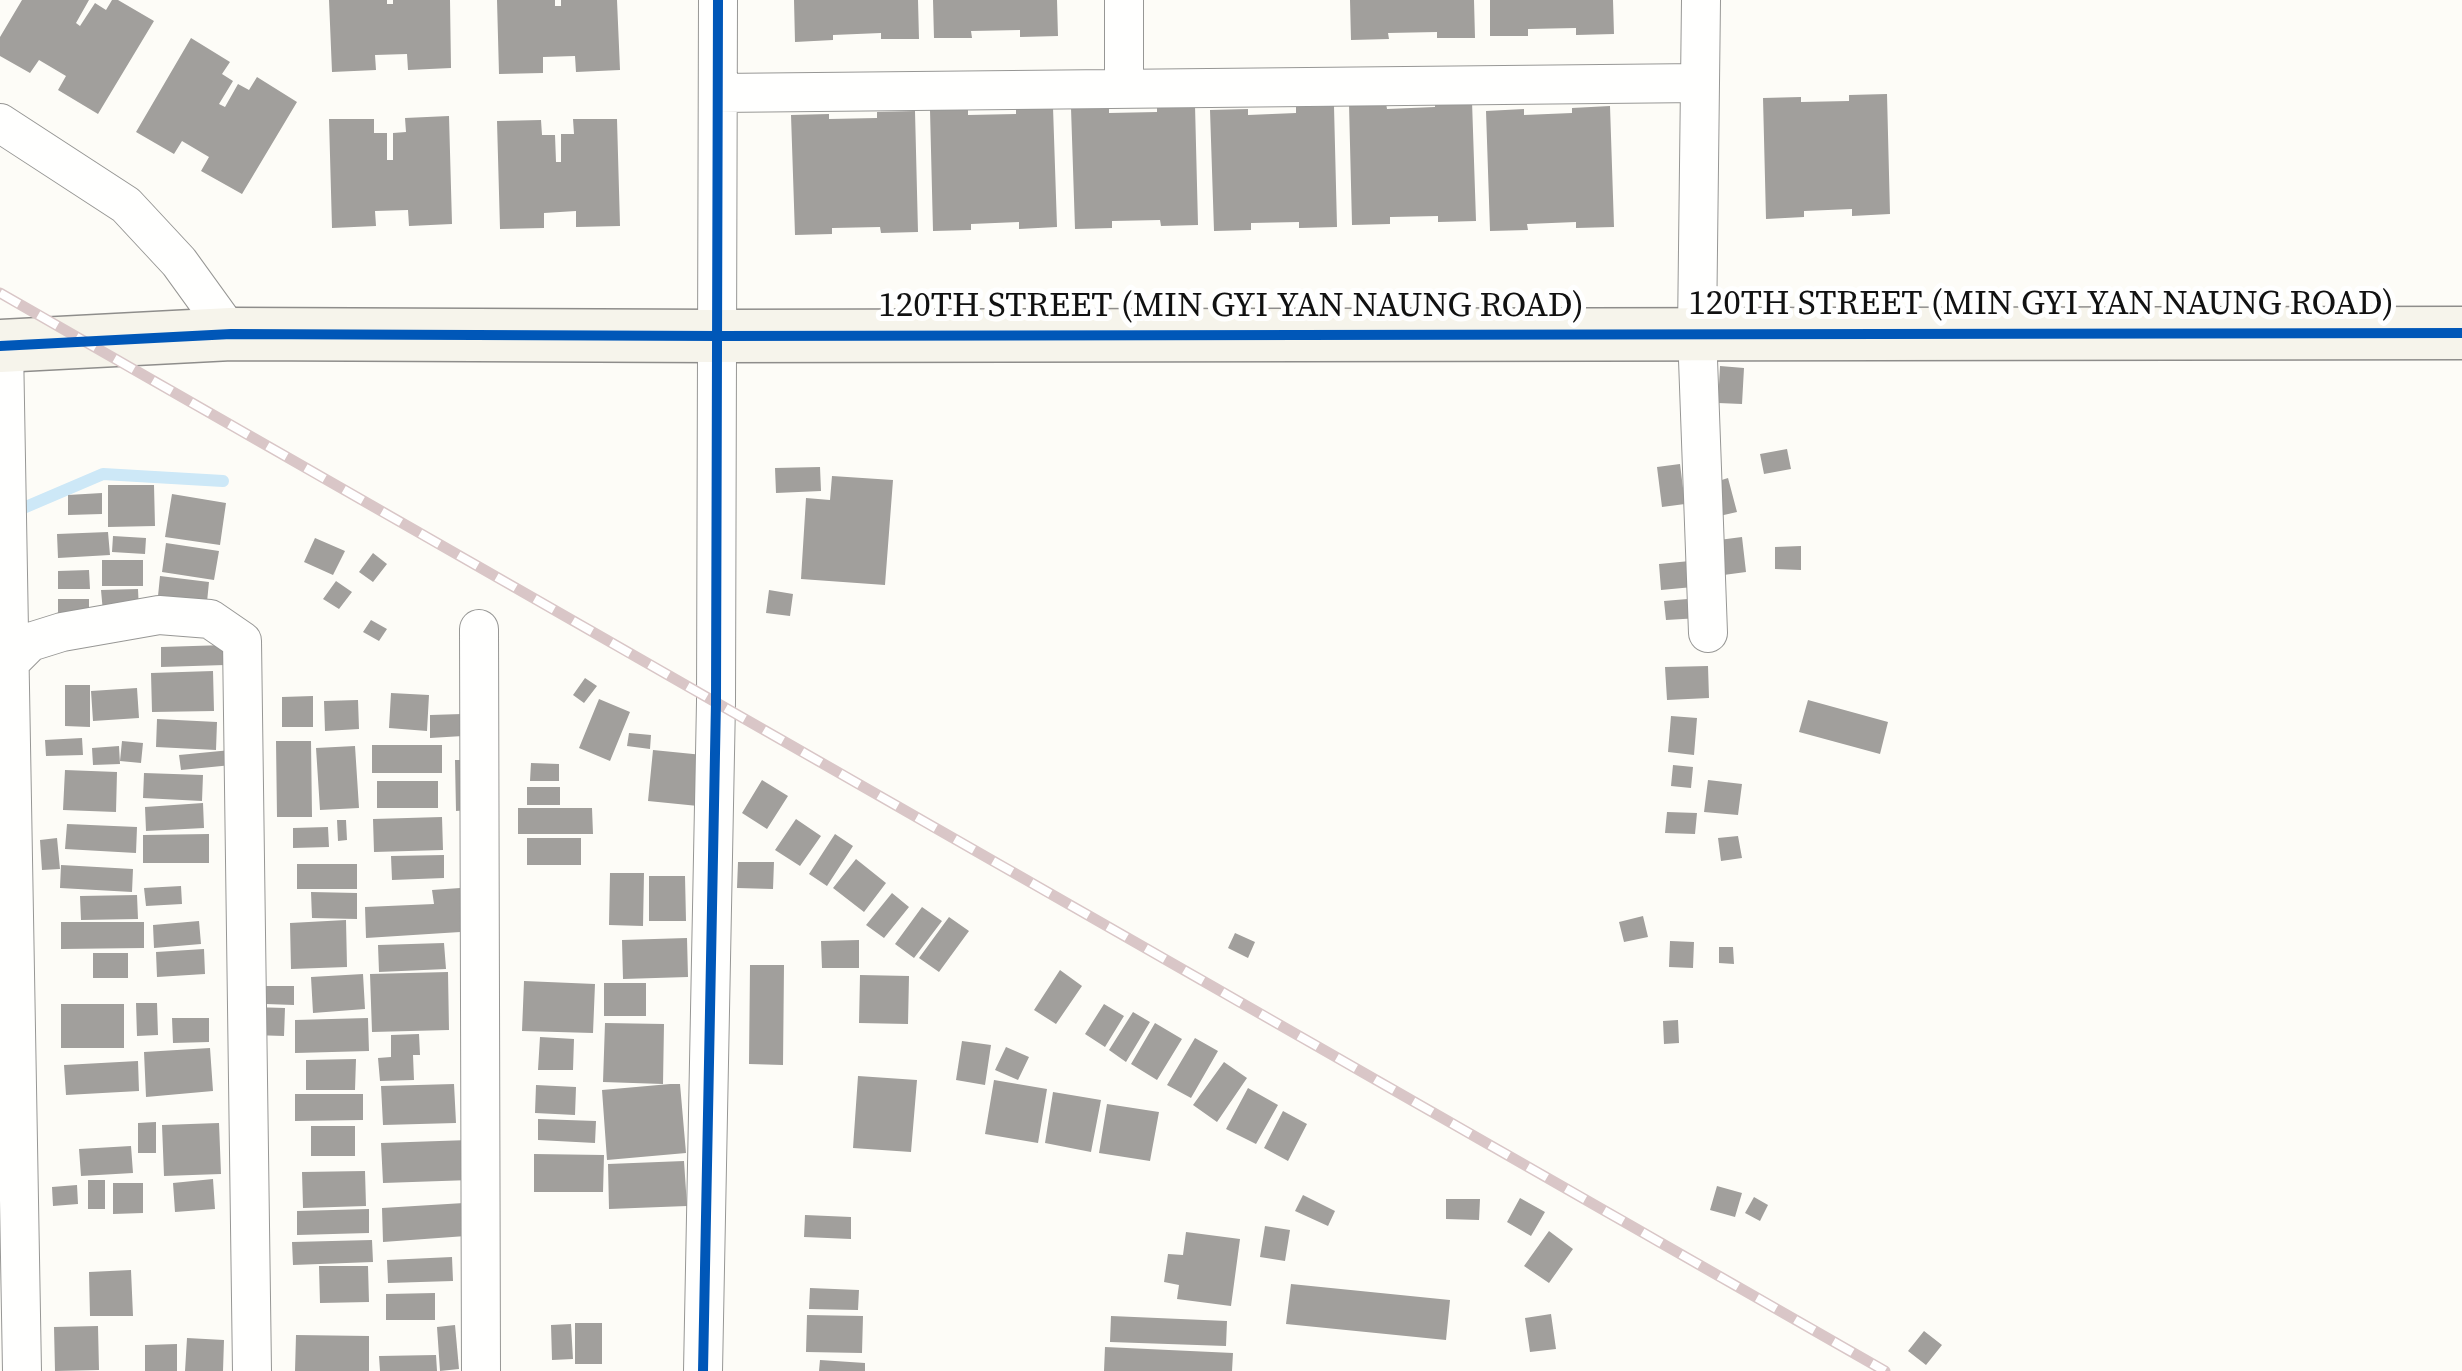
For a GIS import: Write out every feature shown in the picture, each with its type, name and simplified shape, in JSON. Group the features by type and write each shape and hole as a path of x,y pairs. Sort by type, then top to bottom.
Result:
{"street":[{"path":"703,1371 720,336 718,0"},
{"path":"1124,0 1124,88"},
{"path":"1701,0 1697,332 1708,633"},
{"path":"718,93 1700,83"},
{"path":"0,123 126,206 179,262 230,334"},
{"name":"120TH STREET (MIN GYI YAN NAUNG ROAD)","path":"2,346 230,334 2462,333"},
{"path":"2,346 22,1371"},
{"path":"11,661 30,642 62,632 159,615 210,620 242,641 252,1371"},
{"path":"479,629 481,1371"}],"building":[{"path":"22,0 89,0 76,23 80,26 95,3 106,10 112,0 154,21 98,114 58,90 66,76 39,60 30,73 0,56 0,37"},
{"path":"329,0 387,0 387,4 393,4 393,0 450,0 451,68 408,70 407,54 375,55 376,70 332,72"},
{"path":"497,0 555,0 555,6 561,6 561,0 617,0 620,70 576,72 575,56 543,57 543,73 499,74"},
{"path":"794,0 918,0 919,39 881,39 881,33 833,35 833,40 795,42"},
{"path":"933,0 1057,0 1058,36 1020,37 1020,30 971,31 972,38 934,38"},
{"path":"1350,0 1474,0 1475,38 1437,38 1437,32 1388,33 1389,39 1351,40"},
{"path":"1490,0 1613,0 1614,34 1576,35 1576,28 1528,29 1528,36 1490,36"},
{"path":"191,38 230,62 222,74 233,81 219,104 225,107 238,84 249,90 257,77 297,102 242,194 201,171 209,157 182,141 174,154 136,132"},
{"path":"1887,94 1890,214 1852,216 1852,209 1804,211 1804,217 1766,219 1763,98 1849,101 1849,95"},
{"path":"1472,101 1476,221 1438,222 1438,216 1390,217 1390,224 1352,225 1349,104 1386,103 1387,109"},
{"path":"1195,105 1198,225 1161,226 1160,220 1112,221 1112,228 1075,229 1071,108 1109,107 1109,113 1157,112 1157,106"},
{"path":"1334,106 1337,227 1299,228 1299,222 1251,223 1251,230 1214,231 1210,110 1248,109 1248,115 1296,113 1296,107"},
{"path":"1610,106 1614,227 1576,228 1576,222 1527,224 1528,230 1490,231 1486,111 1524,109 1524,115 1572,113 1572,108"},
{"path":"1053,107 1057,227 1019,229 1019,222 971,224 971,230 933,231 930,110 968,110 968,115 1016,114 1016,108"},
{"path":"915,111 918,232 881,233 880,227 832,228 832,234 795,235 791,115 877,118 877,112"},
{"path":"449,116 452,224 409,226 408,210 375,211 376,226 332,228 329,119 374,119 374,133 387,133 387,160 393,160 393,133 406,132 405,118"},
{"path":"573,119 617,119 620,226 576,227 576,211 544,213 544,228 500,229 497,121 541,120 542,135 555,135 556,162 561,162 561,134 574,134"},
{"path":"1720,366 1744,368 1742,404 1718,403"},
{"path":"1787,449 1791,469 1764,474 1760,454"},
{"path":"1680,464 1685,504 1662,507 1657,467"},
{"path":"820,467 821,491 776,493 775,468"},
{"path":"832,476 893,480 885,585 801,579 806,498 830,500"},
{"path":"1728,478 1737,512 1715,517 1706,485"},
{"path":"108,485 154,485 155,526 108,527"},
{"path":"102,493 102,514 68,515 68,495"},
{"path":"172,494 226,503 220,545 165,537"},
{"path":"108,532 110,555 58,558 57,534"},
{"path":"113,536 146,538 145,554 112,552"},
{"path":"1742,537 1746,572 1716,576 1711,541"},
{"path":"315,538 345,551 333,575 304,562"},
{"path":"166,543 219,551 214,580 162,572"},
{"path":"1801,546 1801,570 1775,569 1775,547"},
{"path":"373,553 387,564 373,582 359,572"},
{"path":"102,560 143,560 143,586 102,586"},
{"path":"1690,561 1693,587 1661,590 1659,564"},
{"path":"89,570 90,589 58,589 58,571"},
{"path":"160,576 209,582 206,612 157,606"},
{"path":"336,581 352,592 339,609 323,599"},
{"path":"138,589 139,611 103,612 101,590"},
{"path":"769,590 793,594 790,616 766,613"},
{"path":"1699,598 1700,618 1666,620 1664,601"},
{"path":"58,599 89,599 89,615 58,616"},
{"path":"371,620 387,629 379,641 363,632"},
{"path":"225,645 225,665 161,667 161,647"},
{"path":"1708,666 1709,698 1667,700 1665,667"},
{"path":"213,671 214,711 152,712 151,673"},
{"path":"585,678 597,686 584,703 573,695"},
{"path":"65,685 90,685 90,727 65,726"},
{"path":"137,688 139,718 93,721 91,691"},
{"path":"391,693 429,695 427,731 389,728"},
{"path":"313,696 313,727 282,727 282,697"},
{"path":"599,699 630,712 610,761 579,748"},
{"path":"358,700 359,729 325,731 324,701"},
{"path":"1808,700 1888,722 1880,754 1799,732"},
{"path":"462,714 463,736 430,738 430,715"},
{"path":"1671,716 1697,718 1694,755 1668,752"},
{"path":"157,719 217,722 216,750 156,747"},
{"path":"629,733 651,735 650,749 627,746"},
{"path":"82,738 83,755 46,756 45,740"},
{"path":"122,741 143,743 141,763 120,761"},
{"path":"276,741 311,741 312,817 277,817"},
{"path":"372,745 442,745 442,773 372,773"},
{"path":"119,746 120,764 93,765 92,748"},
{"path":"355,746 359,808 320,810 316,748"},
{"path":"231,750 232,765 181,770 179,755"},
{"path":"653,750 703,755 698,806 648,801"},
{"path":"455,760 468,760 470,810 456,811"},
{"path":"531,763 559,764 559,781 530,781"},
{"path":"1673,765 1693,767 1691,788 1671,786"},
{"path":"65,770 117,772 116,812 63,810"},
{"path":"144,773 203,775 202,801 143,798"},
{"path":"762,780 788,796 767,829 742,813"},
{"path":"1708,780 1742,784 1738,815 1704,812"},
{"path":"377,781 438,781 438,808 377,808"},
{"path":"527,787 560,787 560,805 527,805"},
{"path":"203,803 204,828 146,831 145,807"},
{"path":"518,808 592,808 593,834 518,834"},
{"path":"1667,812 1697,813 1695,834 1665,833"},
{"path":"442,817 443,850 374,852 373,819"},
{"path":"796,819 821,836 800,866 775,850"},
{"path":"337,820 346,820 347,840 338,841"},
{"path":"67,824 137,827 136,853 65,849"},
{"path":"328,827 329,847 293,848 293,828"},
{"path":"209,834 209,863 143,863 143,835"},
{"path":"835,834 853,846 827,886 809,874"},
{"path":"1738,836 1742,858 1721,861 1718,838"},
{"path":"57,838 60,869 42,870 40,840"},
{"path":"527,838 581,838 581,865 527,865"},
{"path":"444,855 444,878 392,880 391,856"},
{"path":"856,859 886,883 864,912 833,888"},
{"path":"738,862 774,862 773,889 737,888"},
{"path":"297,864 357,864 357,889 297,889"},
{"path":"61,865 133,869 132,892 60,888"},
{"path":"610,873 644,873 643,926 609,925"},
{"path":"649,876 685,876 686,921 649,921"},
{"path":"181,886 182,904 146,906 144,888"},
{"path":"474,887 476,931 366,938 365,907 434,904 432,890"},
{"path":"311,892 357,893 357,919 312,918"},
{"path":"892,893 909,907 884,938 866,925"},
{"path":"137,895 138,919 81,920 80,896"},
{"path":"922,907 942,921 914,958 895,944"},
{"path":"1643,916 1648,937 1624,942 1619,922"},
{"path":"949,917 969,931 939,972 919,958"},
{"path":"346,920 347,967 291,969 290,923"},
{"path":"199,921 201,944 154,948 153,925"},
{"path":"61,922 144,922 144,948 61,949"},
{"path":"1235,933 1255,942 1248,958 1228,948"},
{"path":"687,938 688,977 623,979 622,940"},
{"path":"859,940 859,968 822,968 821,941"},
{"path":"1670,941 1694,942 1693,968 1669,967"},
{"path":"444,943 446,969 379,972 378,945"},
{"path":"1719,947 1733,947 1734,964 1719,963"},
{"path":"204,949 205,974 157,977 156,952"},
{"path":"93,953 128,953 128,978 93,978"},
{"path":"750,965 784,965 783,1065 749,1064"},
{"path":"1060,970 1082,986 1056,1024 1034,1010"},
{"path":"448,972 449,1030 372,1032 370,974"},
{"path":"363,974 365,1009 313,1013 311,977"},
{"path":"860,975 909,976 908,1024 859,1023"},
{"path":"524,981 595,984 593,1033 522,1031"},
{"path":"604,983 646,983 646,1016 604,1016"},
{"path":"266,986 294,986 294,1005 266,1004"},
{"path":"136,1003 157,1003 158,1035 137,1036"},
{"path":"61,1004 124,1004 124,1048 61,1048"},
{"path":"1104,1004 1124,1016 1105,1047 1085,1034"},
{"path":"252,1007 285,1008 284,1036 252,1035"},
{"path":"1133,1012 1150,1022 1126,1062 1109,1050"},
{"path":"172,1018 209,1018 209,1042 173,1043"},
{"path":"368,1018 369,1051 295,1053 295,1020"},
{"path":"1678,1020 1679,1043 1664,1044 1663,1021"},
{"path":"605,1023 664,1024 663,1084 603,1082"},
{"path":"1155,1023 1182,1039 1157,1080 1131,1064"},
{"path":"419,1034 420,1055 413,1055 414,1080 380,1081 378,1058 391,1057 391,1035"},
{"path":"540,1037 574,1039 573,1070 538,1070"},
{"path":"1195,1038 1218,1051 1191,1098 1167,1085"},
{"path":"962,1041 991,1045 985,1085 956,1080"},
{"path":"1006,1047 1029,1057 1018,1080 995,1070"},
{"path":"210,1048 213,1091 146,1097 144,1052"},
{"path":"356,1059 355,1090 306,1090 306,1060"},
{"path":"138,1061 139,1091 66,1095 64,1065"},
{"path":"1224,1062 1247,1078 1217,1122 1193,1105"},
{"path":"858,1076 917,1080 911,1152 853,1148"},
{"path":"994,1080 1047,1089 1038,1143 985,1134"},
{"path":"454,1084 456,1123 383,1125 381,1086"},
{"path":"680,1084 686,1153 607,1160 602,1090"},
{"path":"536,1085 576,1087 575,1115 535,1113"},
{"path":"1248,1088 1278,1105 1256,1144 1226,1129"},
{"path":"1053,1092 1101,1100 1091,1152 1045,1143"},
{"path":"295,1094 363,1094 363,1120 295,1121"},
{"path":"1107,1104 1159,1112 1150,1161 1099,1153"},
{"path":"1283,1111 1307,1124 1288,1161 1264,1148"},
{"path":"538,1119 596,1121 595,1143 538,1140"},
{"path":"156,1122 156,1153 138,1153 138,1123"},
{"path":"219,1123 221,1174 164,1176 162,1125"},
{"path":"311,1126 355,1126 355,1156 311,1156"},
{"path":"469,1140 471,1180 383,1183 381,1143"},
{"path":"131,1146 133,1173 81,1176 79,1149"},
{"path":"534,1154 604,1155 603,1192 534,1192"},
{"path":"684,1161 687,1206 609,1209 608,1164"},
{"path":"365,1171 366,1206 303,1208 302,1172"},
{"path":"213,1179 215,1209 175,1212 173,1183"},
{"path":"88,1180 105,1180 105,1209 88,1209"},
{"path":"113,1183 143,1183 143,1213 113,1214"},
{"path":"77,1185 78,1204 53,1206 52,1187"},
{"path":"1717,1186 1742,1193 1735,1217 1710,1210"},
{"path":"1303,1195 1335,1211 1328,1226 1295,1211"},
{"path":"1754,1197 1768,1205 1760,1221 1745,1213"},
{"path":"1520,1198 1545,1212 1531,1236 1507,1222"},
{"path":"1446,1199 1480,1199 1479,1220 1446,1219"},
{"path":"464,1203 466,1236 383,1242 382,1208"},
{"path":"369,1209 369,1233 297,1235 297,1211"},
{"path":"805,1215 851,1217 851,1239 804,1237"},
{"path":"1265,1226 1290,1230 1285,1261 1260,1257"},
{"path":"1549,1231 1573,1249 1549,1283 1524,1266"},
{"path":"1186,1232 1240,1239 1231,1306 1177,1299 1179,1285 1164,1282 1168,1254 1183,1255"},
{"path":"372,1240 373,1262 293,1265 292,1242"},
{"path":"452,1257 453,1281 388,1283 387,1260"},
{"path":"319,1266 368,1266 369,1302 320,1303"},
{"path":"131,1270 133,1316 90,1316 89,1272"},
{"path":"1291,1284 1450,1300 1446,1340 1286,1324"},
{"path":"810,1288 859,1290 858,1310 809,1309"},
{"path":"435,1293 435,1320 386,1320 386,1294"},
{"path":"1551,1314 1556,1349 1530,1352 1525,1318"},
{"path":"807,1315 863,1316 862,1353 806,1352"},
{"path":"1111,1316 1227,1321 1226,1346 1110,1342"},
{"path":"575,1323 602,1323 602,1364 575,1364"},
{"path":"571,1324 573,1359 552,1360 551,1325"},
{"path":"455,1325 459,1369 440,1371 437,1327"},
{"path":"98,1326 99,1370 55,1371 54,1327"},
{"path":"1924,1331 1942,1345 1926,1365 1908,1351"},
{"path":"296,1335 369,1336 369,1371 295,1371"},
{"path":"187,1338 224,1340 223,1371 185,1371"},
{"path":"177,1344 177,1371 145,1371 145,1345"},
{"path":"1105,1347 1233,1353 1232,1371 1104,1371"},
{"path":"436,1355 437,1371 380,1371 379,1356"},
{"path":"820,1360 865,1363 865,1371 819,1371"}],"waterway":[{"path":"14,512 103,474 223,481"}],"railway":[{"path":"0,293 1885,1371"}],"cycle path":[{"path":"703,1371 716,702 718,0"},
{"path":"0,346 231,334 2462,333"}]}
